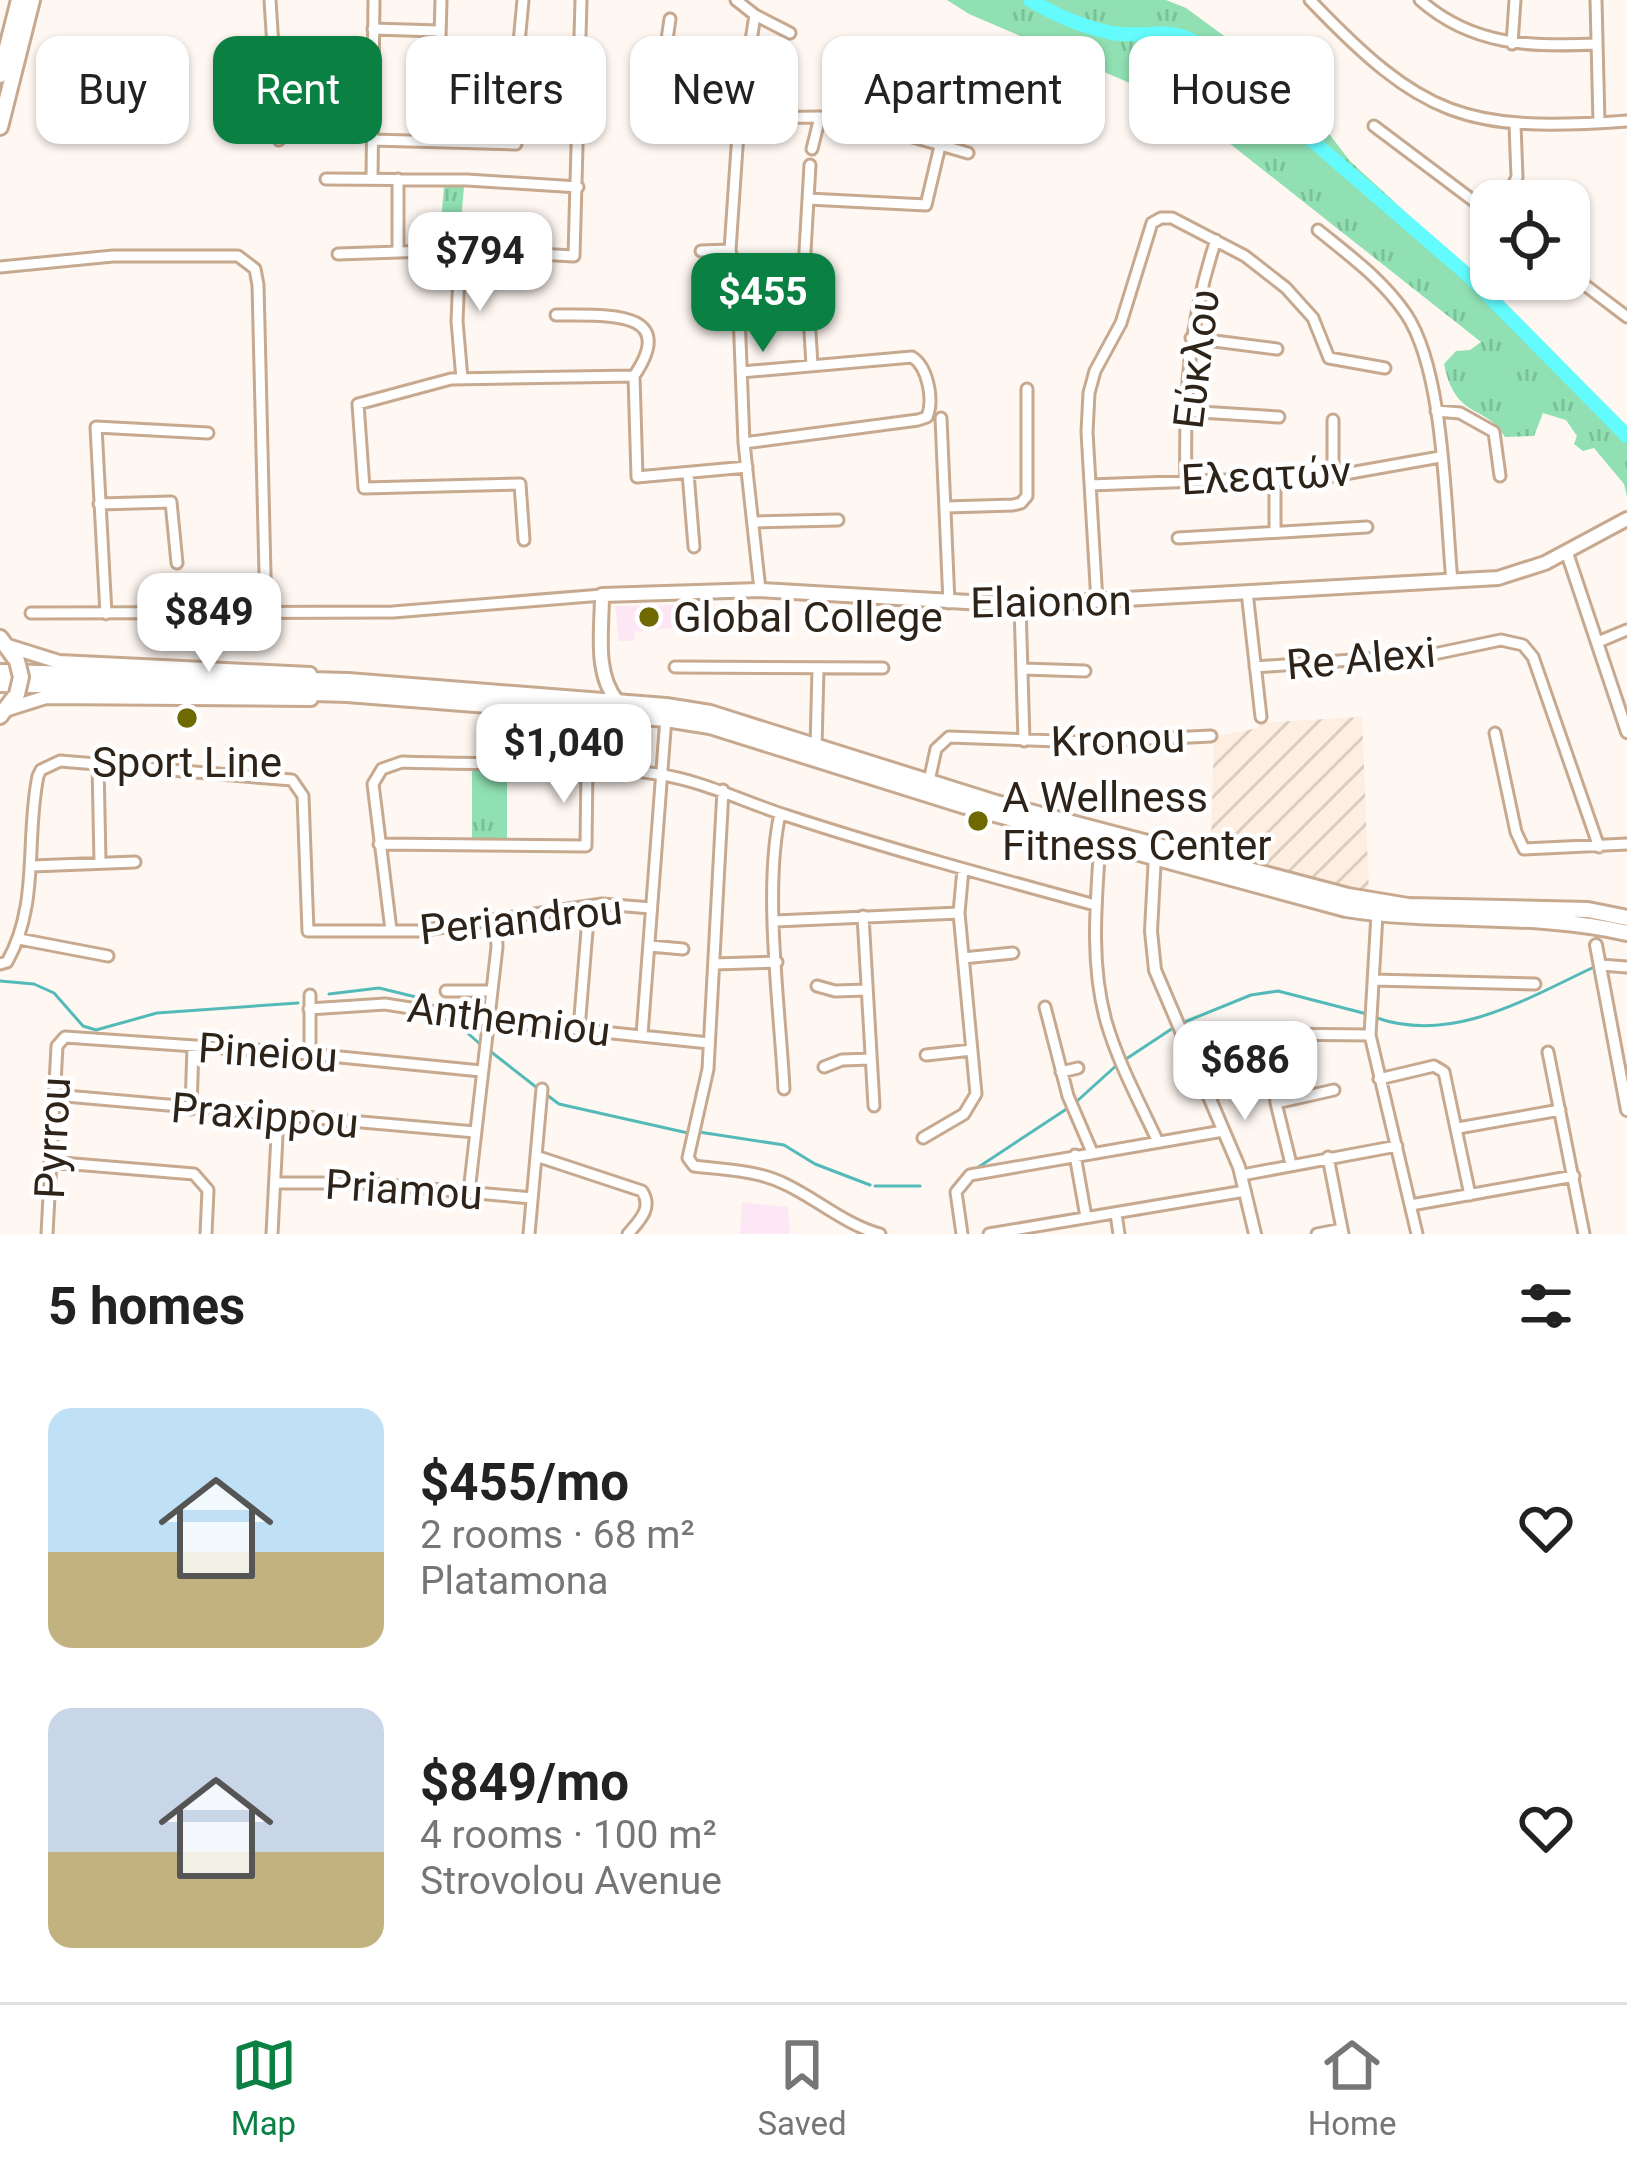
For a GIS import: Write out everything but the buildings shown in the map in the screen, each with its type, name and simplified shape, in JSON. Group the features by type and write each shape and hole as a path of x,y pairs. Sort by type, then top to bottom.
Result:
{"main road":[{"path":"0,75 19,0"},
{"path":"0,127 32,0"},
{"name":"Elaionon","path":"602,595 760,590 1020,604 1452,581 1516,574 1567,553 1627,519"},
{"path":"586,698 599,686 602,670 602,595"},
{"path":"2,640 17,661 21,677 17,694 2,715"},
{"path":"2,640 59,662 210,666 326,676 348,687"},
{"path":"602,670 616,701"},
{"path":"0,672 586,698 666,712"},
{"path":"0,684 348,687 710,713 815,752 1100,843 1379,902 1627,918"},
{"path":"2,715 46,697 311,699 348,687"},
{"path":"815,752 1377,914 1588,924 1603,920 1627,933"}],"street":[{"path":"270,0 273,36"},
{"path":"374,0 374,36"},
{"path":"441,0 439,76 512,82 523,0"},
{"path":"338,254 460,250 574,256 581,0"},
{"path":"736,0 755,16 790,33"},
{"path":"1310,0 1366,59 1399,84 1455,111 1515,125 1627,121"},
{"path":"1420,0 1468,31 1512,44 1597,44"},
{"path":"1512,44 1515,0"},
{"path":"1596,0 1599,123"},
{"path":"752,36 755,16"},
{"path":"668,36 670,19"},
{"path":"374,29 439,31"},
{"path":"798,117 820,117 812,149"},
{"path":"1515,125 1516,180"},
{"path":"1373,126 1470,198"},
{"path":"372,144 372,179"},
{"path":"737,144 730,250 738,288 744,443 760,590"},
{"path":"934,144 968,153"},
{"path":"808,199 926,205 940,146"},
{"path":"810,164 805,251 812,365"},
{"path":"398,178 398,252"},
{"path":"326,179 578,187"},
{"path":"1097,602 1087,411 1090,383 1121,323 1148,228 1166,217 1216,240 1264,269 1307,309 1329,358 1385,368"},
{"path":"1318,230 1378,279 1409,318 1428,368 1436,411 1452,581"},
{"name":"Εύκλου","path":"1186,480 1184,411 1191,338 1216,240"},
{"path":"460,250 457,321 462,379"},
{"path":"701,251 730,250"},
{"path":"2,265 113,256 238,256 252,265 259,285 266,615"},
{"path":"1590,289 1627,317"},
{"path":"556,315 628,316 638,322 649,346 634,376 637,477 747,467"},
{"path":"1191,338 1277,349"},
{"path":"741,372 916,359 925,373 931,407 927,417 744,443"},
{"path":"524,540 520,484 364,488 358,404 462,379 634,376"},
{"path":"947,507 1012,505 1027,496 1027,389"},
{"path":"1184,411 1280,417"},
{"path":"1436,411 1460,413 1494,432 1500,476"},
{"path":"940,418 950,603"},
{"path":"1333,419 1333,476"},
{"path":"106,614 96,427 208,433"},
{"name":"Ελεατών","path":"1090,485 1333,476 1440,457"},
{"path":"688,473 694,548"},
{"path":"1275,477 1275,530"},
{"path":"99,504 171,502 177,563"},
{"path":"755,522 838,520"},
{"path":"1178,538 1367,526"},
{"path":"1567,553 1627,731"},
{"path":"1247,592 1261,717"},
{"name":"Elaionon","path":"31,614 393,612 602,595"},
{"name":"Kronou","path":"1020,604 1024,741"},
{"path":"1598,642 1627,631"},
{"name":"Re Alexi","path":"1255,667 1434,654 1501,640 1529,650 1599,847"},
{"path":"675,667 883,668"},
{"path":"815,752 818,669"},
{"name":"Kronou","path":"1023,670 1085,671"},
{"path":"642,1035 666,712"},
{"path":"1495,733 1516,832 1524,849 1627,844"},
{"name":"Kronou","path":"928,781 935,749 949,737 1087,742 1211,736"},
{"path":"0,964 8,962 19,939 41,770 60,761 98,764 100,862"},
{"name":"Periandrou","path":"391,930 373,784 376,774 402,762 587,766"},
{"name":"Periandrou","path":"98,764 286,779 301,790 308,931 418,931 589,906 651,908"},
{"path":"379,844 586,846 587,766 661,774 723,790 780,814 1095,905"},
{"path":"723,790 705,1094 688,1158 694,1166 759,1173 807,1195 864,1232 880,1234"},
{"path":"780,814 775,921 784,1089"},
{"path":"1100,843 1095,905 1100,993 1122,1062 1158,1142"},
{"path":"1156,852 1152,957 1241,1175 1255,1234"},
{"path":"32,866 134,862"},
{"path":"923,1138 952,1124 972,1104 976,1081 959,913 963,869"},
{"path":"579,1029 589,906"},
{"path":"775,921 959,913"},
{"path":"1377,914 1370,1035 1417,1234"},
{"path":"863,916 874,1106"},
{"path":"1596,945 1603,920"},
{"path":"469,1192 496,922"},
{"path":"1588,924 1601,965 1627,1109"},
{"path":"19,939 107,956"},
{"path":"650,946 683,950"},
{"path":"963,958 1013,953"},
{"path":"714,964 776,962"},
{"path":"1601,965 1627,967"},
{"path":"1373,980 1535,984"},
{"path":"818,986 835,991 867,990"},
{"path":"446,991 490,992"},
{"path":"310,995 310,1054"},
{"name":"Anthemiou","path":"309,1009 385,1004 487,1020 709,1043"},
{"path":"1045,1006 1061,1072 1092,1152"},
{"path":"1192,1060 1269,1034 1370,1035"},
{"path":"1269,1034 1276,1103 1291,1164"},
{"name":"Pineiou","path":"58,1043 74,1036 481,1071"},
{"name":"Pyrrou","path":"47,1234 58,1043"},
{"path":"191,1109 193,1046"},
{"path":"926,1055 972,1050"},
{"path":"1548,1052 1584,1234"},
{"path":"824,1067 842,1060 871,1059"},
{"path":"1379,1079 1433,1066 1446,1076 1470,1195"},
{"path":"1061,1072 1078,1067"},
{"path":"529,1234 542,1089"},
{"path":"1276,1103 1334,1090"},
{"name":"Praxippou","path":"54,1095 475,1132"},
{"path":"1459,1128 1560,1110"},
{"path":"272,1234 278,1116"},
{"path":"962,1234 956,1192 964,1178 1223,1131"},
{"path":"1241,1175 1396,1146"},
{"path":"1075,1155 1086,1217"},
{"path":"536,1156 641,1190 647,1201 645,1212 628,1234"},
{"path":"1317,1234 1342,1232 1328,1157"},
{"path":"50,1162 194,1174 208,1190 206,1234"},
{"path":"1411,1205 1574,1176"},
{"name":"Priamou","path":"275,1183 364,1183 532,1198"},
{"path":"988,1234 1245,1192"},
{"path":"1116,1214 1119,1234"}],"shaded area":[{"name":"Global College","path":"680,605 683,627 635,632 634,641 619,641 615,606"},
{"path":"1362,717 1369,894 1263,864 1265,845 1211,846 1214,737 1258,728 1259,723"},
{"path":"742,1202 788,1207 790,1234 740,1234"}],"green space":[{"path":"947,0 1166,0 1186,8 1224,36 1129,36 1129,83 1105,72 1105,36 1020,36"},
{"path":"1334,140 1350,161 1470,271 1470,300 1501,300 1627,426 1627,497 1624,484 1594,448 1583,451 1574,444 1577,436 1566,420 1543,413 1534,436 1505,437 1489,419 1464,404 1444,364 1456,351 1470,350 1481,342 1230,144 1334,144"},
{"path":"444,187 464,187 459,243 439,244"},
{"path":"472,768 507,768 507,839 472,839"}],"waterway":[{"path":"1030,0 1101,30 1172,34 1206,49 1470,277 1627,436"},
{"path":"1377,1018 1405,1025 1461,1022 1515,1004 1592,968"},
{"path":"0,981 34,984 54,993 83,1026 96,1030 157,1013 298,1003"},
{"path":"329,994 379,988 416,997"},
{"path":"1182,1023 1251,995 1278,991 1367,1014"},
{"path":"1126,1059 1173,1028"},
{"path":"463,1029 480,1044"},
{"path":"490,1051 536,1087"},
{"path":"1076,1102 1118,1064"},
{"path":"547,1095 559,1104 688,1133"},
{"path":"971,1172 1068,1108"},
{"path":"699,1132 784,1145 815,1164 870,1185"},
{"path":"875,1186 920,1186"}],"place":[{"name":"Global College","path":"649,617"},
{"name":"Sport Line","path":"187,718"},
{"name":"A Wellness Fitness Center","path":"978,821"}]}
